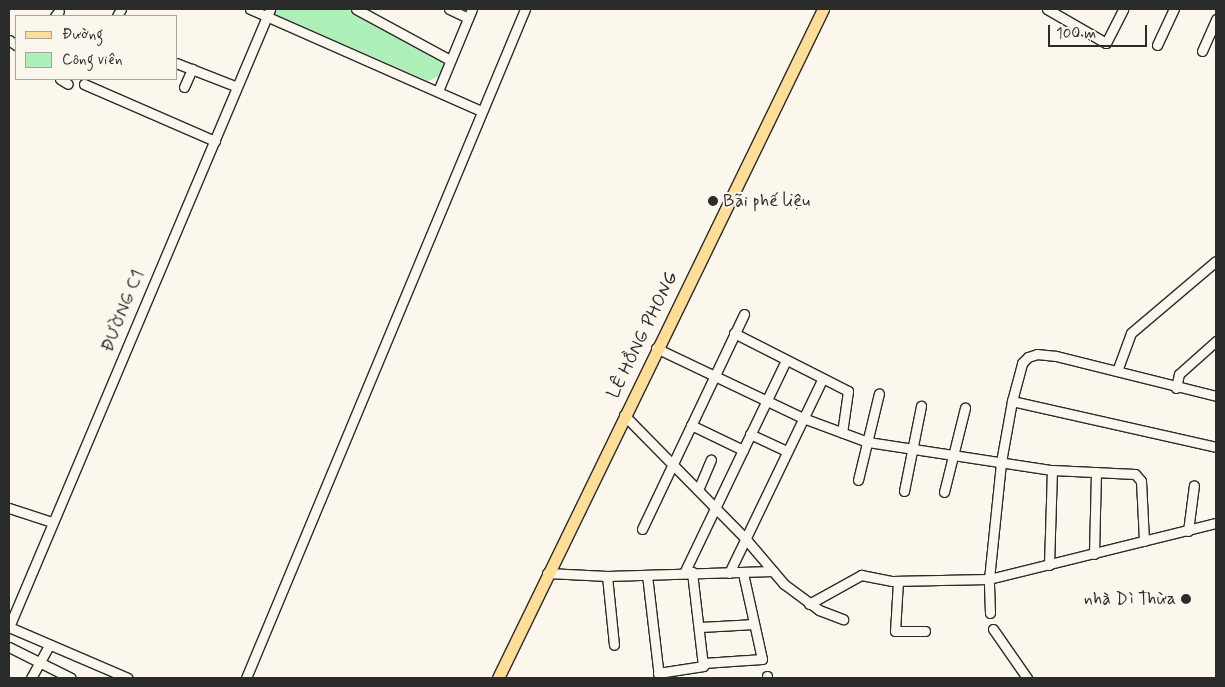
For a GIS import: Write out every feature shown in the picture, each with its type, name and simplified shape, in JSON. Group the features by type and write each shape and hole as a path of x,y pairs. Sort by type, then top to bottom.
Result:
{"main road":[{"name":"LÊ HỒNG PHONG","path":"498,678 547,573 822,9"}],"street":[{"path":"250,9 269,13 481,111"},
{"path":"356,9 450,60"},
{"path":"450,9 468,18"},
{"path":"438,91 472,9"},
{"path":"246,678 481,111 526,9"},
{"path":"1047,9 1106,43 1124,9"},
{"path":"1157,45 1174,9"},
{"name":"ĐƯỜNG C1","path":"9,627 236,86 269,13"},
{"path":"1202,51 1216,20"},
{"path":"178,63 236,86"},
{"path":"184,87 192,69"},
{"path":"84,84 214,141"},
{"path":"1117,371 1131,333 1216,261"},
{"path":"642,529 744,314"},
{"path":"734,333 849,393 842,433"},
{"path":"1176,388 1179,374 1216,341"},
{"path":"656,348 803,418 868,442 951,457 1052,470 1140,476 1144,541"},
{"path":"990,613 988,579 1001,462 1012,401 1022,363 1037,354 1117,371 1176,388 1216,396"},
{"path":"704,663 700,627 688,571 765,400 786,360"},
{"path":"728,574 744,537 823,378"},
{"path":"858,480 879,393"},
{"path":"1012,401 1216,447"},
{"path":"904,491 914,449 921,406"},
{"path":"944,492 951,457 965,408"},
{"path":"624,415 744,537 772,572 809,604 843,619"},
{"path":"691,424 743,450"},
{"path":"750,434 786,451"},
{"path":"698,490 712,460"},
{"path":"1049,564 1052,470"},
{"path":"1094,554 1096,472"},
{"path":"1188,531 1194,485"},
{"path":"9,508 52,522"},
{"path":"809,604 861,575 898,581 988,579 1216,523"},
{"path":"547,573 607,576 688,571 728,574 772,572"},
{"path":"647,575 659,676 697,670 704,663 761,662 743,573"},
{"path":"607,576 614,644"},
{"path":"898,581 894,632 925,631"},
{"path":"700,627 753,624"},
{"path":"9,627 48,647 128,678"},
{"path":"993,629 1027,678"},
{"path":"9,647 40,661 65,677"},
{"path":"31,678 48,647"}],"green space":[{"path":"277,9 347,9 441,59 444,67 439,76 428,81 274,14"}],"place":[{"name":"Bãi phế liệu","path":"713,201"},
{"name":"nhà Dì Thừa","path":"1186,599"}]}
